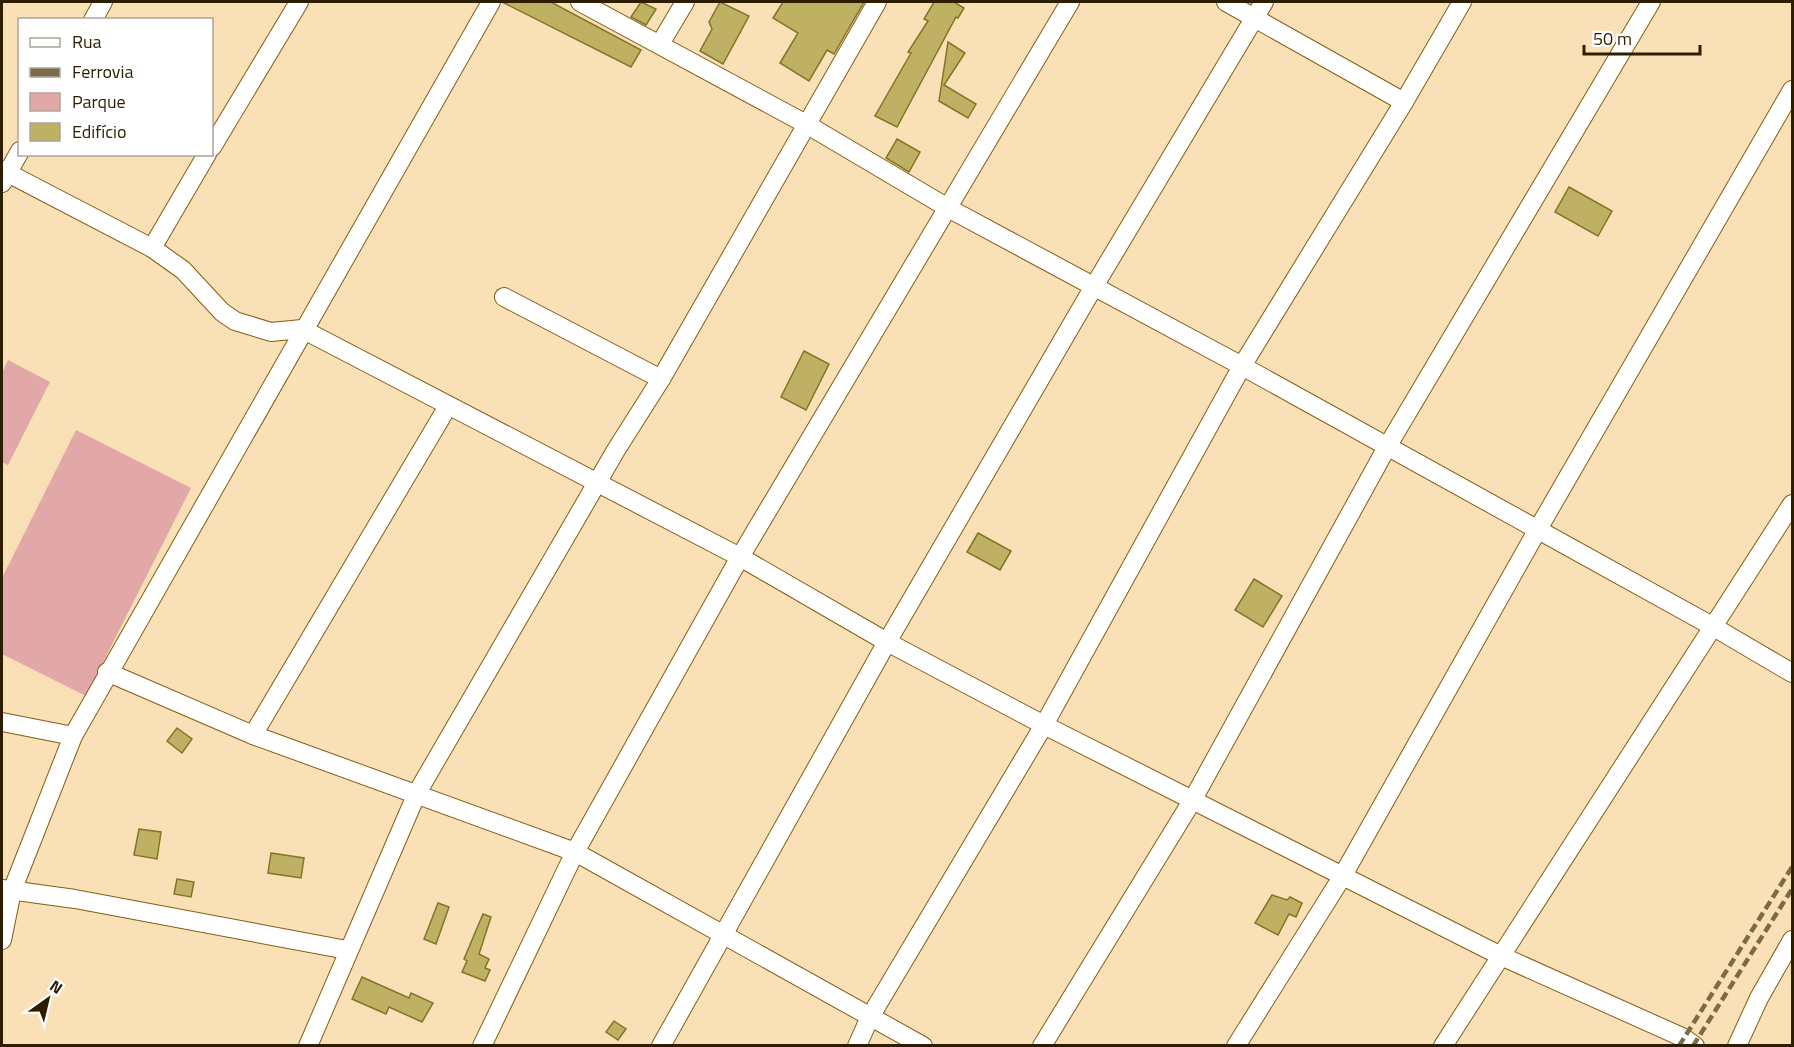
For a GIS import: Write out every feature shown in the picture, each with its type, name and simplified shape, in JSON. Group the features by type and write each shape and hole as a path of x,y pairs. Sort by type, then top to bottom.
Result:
{"street":[{"path":"94,18 103,2"},
{"path":"213,145 299,2"},
{"path":"2,940 7,890 73,735 302,329 491,2"},
{"path":"580,2 806,124 948,208 1093,288 1242,366 1538,529 1792,673"},
{"path":"660,44 685,2"},
{"path":"308,1046 347,950 417,793 597,482 661,379 876,2"},
{"path":"482,1046 575,852 740,557 1070,2"},
{"path":"1226,2 1260,9 1404,102"},
{"path":"857,1046 870,1017 1044,725 1242,366 1404,102 1462,2"},
{"path":"1042,1046 1192,801 1387,447 1651,2"},
{"path":"661,1046 721,934 887,642 1093,288 1260,9"},
{"path":"1236,1046 1342,877 1538,529 1792,90"},
{"path":"18,154 3,176 152,248 183,270 222,312 235,321 271,332 302,329 740,557 887,642 1044,725 1501,956 1684,1038 1695,1046"},
{"path":"152,248 206,156"},
{"path":"504,297 661,379"},
{"path":"253,735 448,406"},
{"path":"1443,1046 1792,504"},
{"path":"107,672 253,735 575,852 923,1046"},
{"path":"2,722 73,735"},
{"path":"7,890 75,899 347,950"},
{"path":"1737,1046 1759,998 1792,940"}],"green space":[{"path":"8,360 50,382 8,465 2,462 2,373"},
{"path":"76,430 191,488 86,696 2,654 2,578"}],"building":[{"path":"502,2 551,2 641,50 631,67"},
{"path":"641,2 656,9 646,25 631,17"},
{"path":"720,2 749,16 723,64 700,51 712,29 709,22"},
{"path":"783,2 864,2 834,54 827,50 809,81 780,63 798,33 773,18"},
{"path":"934,2 954,2 964,8 958,18 956,17 897,127 875,116 911,53 908,52 928,21 924,19"},
{"path":"948,42 965,53 944,85 976,104 968,118 939,101"},
{"path":"897,139 920,152 909,172 886,158"},
{"path":"1569,187 1612,211 1598,236 1555,212"},
{"path":"804,351 829,364 806,410 781,397"},
{"path":"978,533 1011,551 1000,570 967,552"},
{"path":"1254,579 1282,596 1263,627 1235,610"},
{"path":"177,728 192,739 182,753 167,741"},
{"path":"139,829 161,832 157,859 134,855"},
{"path":"271,853 304,858 301,878 268,873"},
{"path":"177,879 194,882 191,897 174,894"},
{"path":"1272,895 1287,900 1290,897 1302,903 1296,917 1289,914 1278,935 1255,923"},
{"path":"438,903 449,907 436,944 424,939"},
{"path":"483,914 491,917 479,954 489,959 485,968 490,970 485,981 462,972 467,961 464,959"},
{"path":"362,977 409,998 411,993 433,1003 422,1022 389,1007 386,1014 352,999"},
{"path":"614,1021 626,1029 618,1040 606,1032"}],"railway":[{"path":"1679,1046 1792,867"},
{"path":"1693,1046 1792,889"}]}
